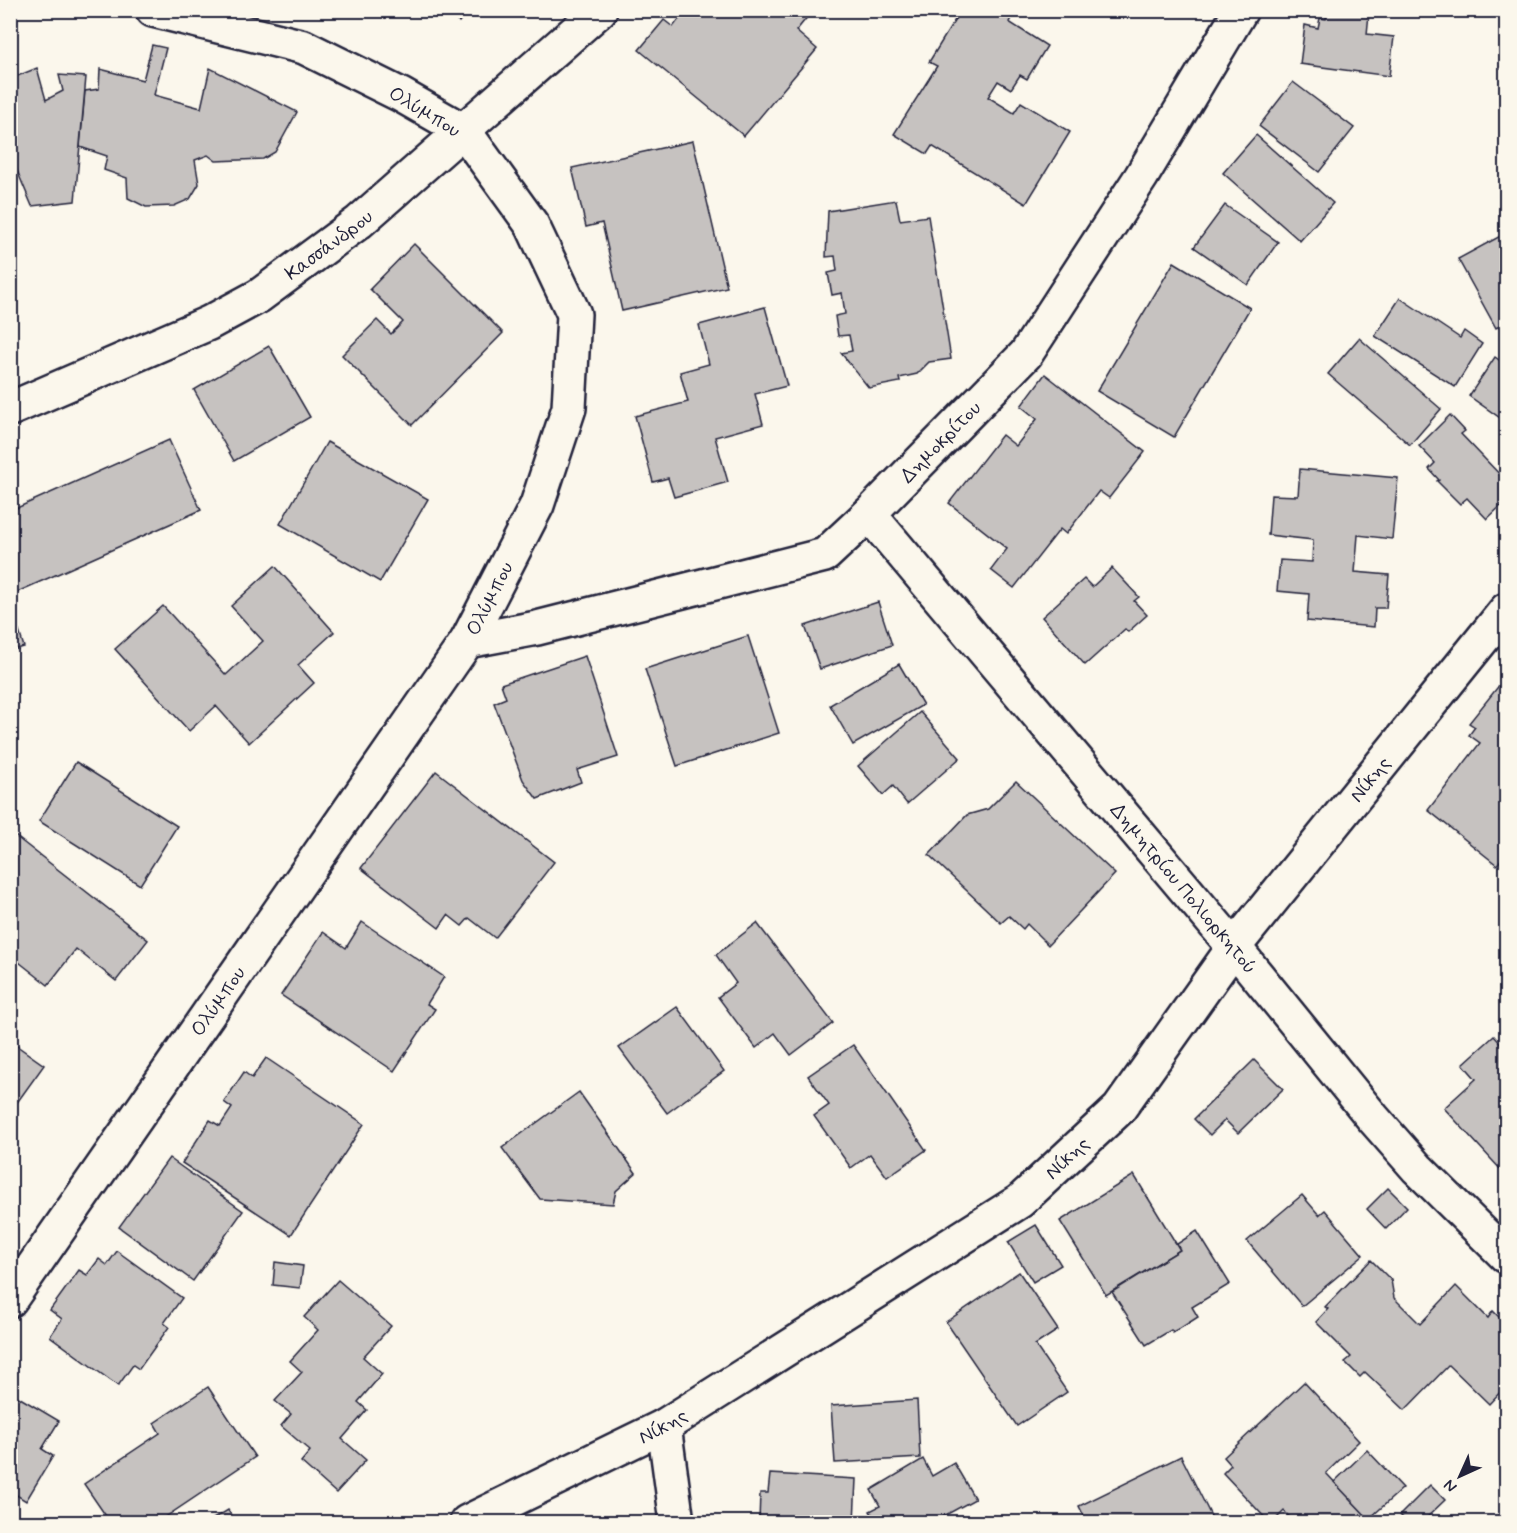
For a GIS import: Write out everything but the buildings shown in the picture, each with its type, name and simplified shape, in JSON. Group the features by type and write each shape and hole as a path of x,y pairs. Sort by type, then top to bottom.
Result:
{"street":[{"name":"Ολύμπου","path":"10,1300 467,640 537,505 569,408 574,314 532,225 464,131 401,95 304,47 153,10"},
{"name":"Κασσάνδρου","path":"10,409 209,323 259,296 358,222 600,10"},
{"name":"Δημοκρίτου","path":"467,640 537,628 825,555 869,514 1026,354 1141,177 1241,10"},
{"name":"Δημητρίου Πολιορκητού","path":"869,514 1234,947 1372,1118 1417,1168 1506,1256"},
{"name":"Νίκης","path":"467,1522 664,1426 1020,1201 1119,1108 1234,947 1506,610"},
{"path":"664,1426 677,1522"}]}
